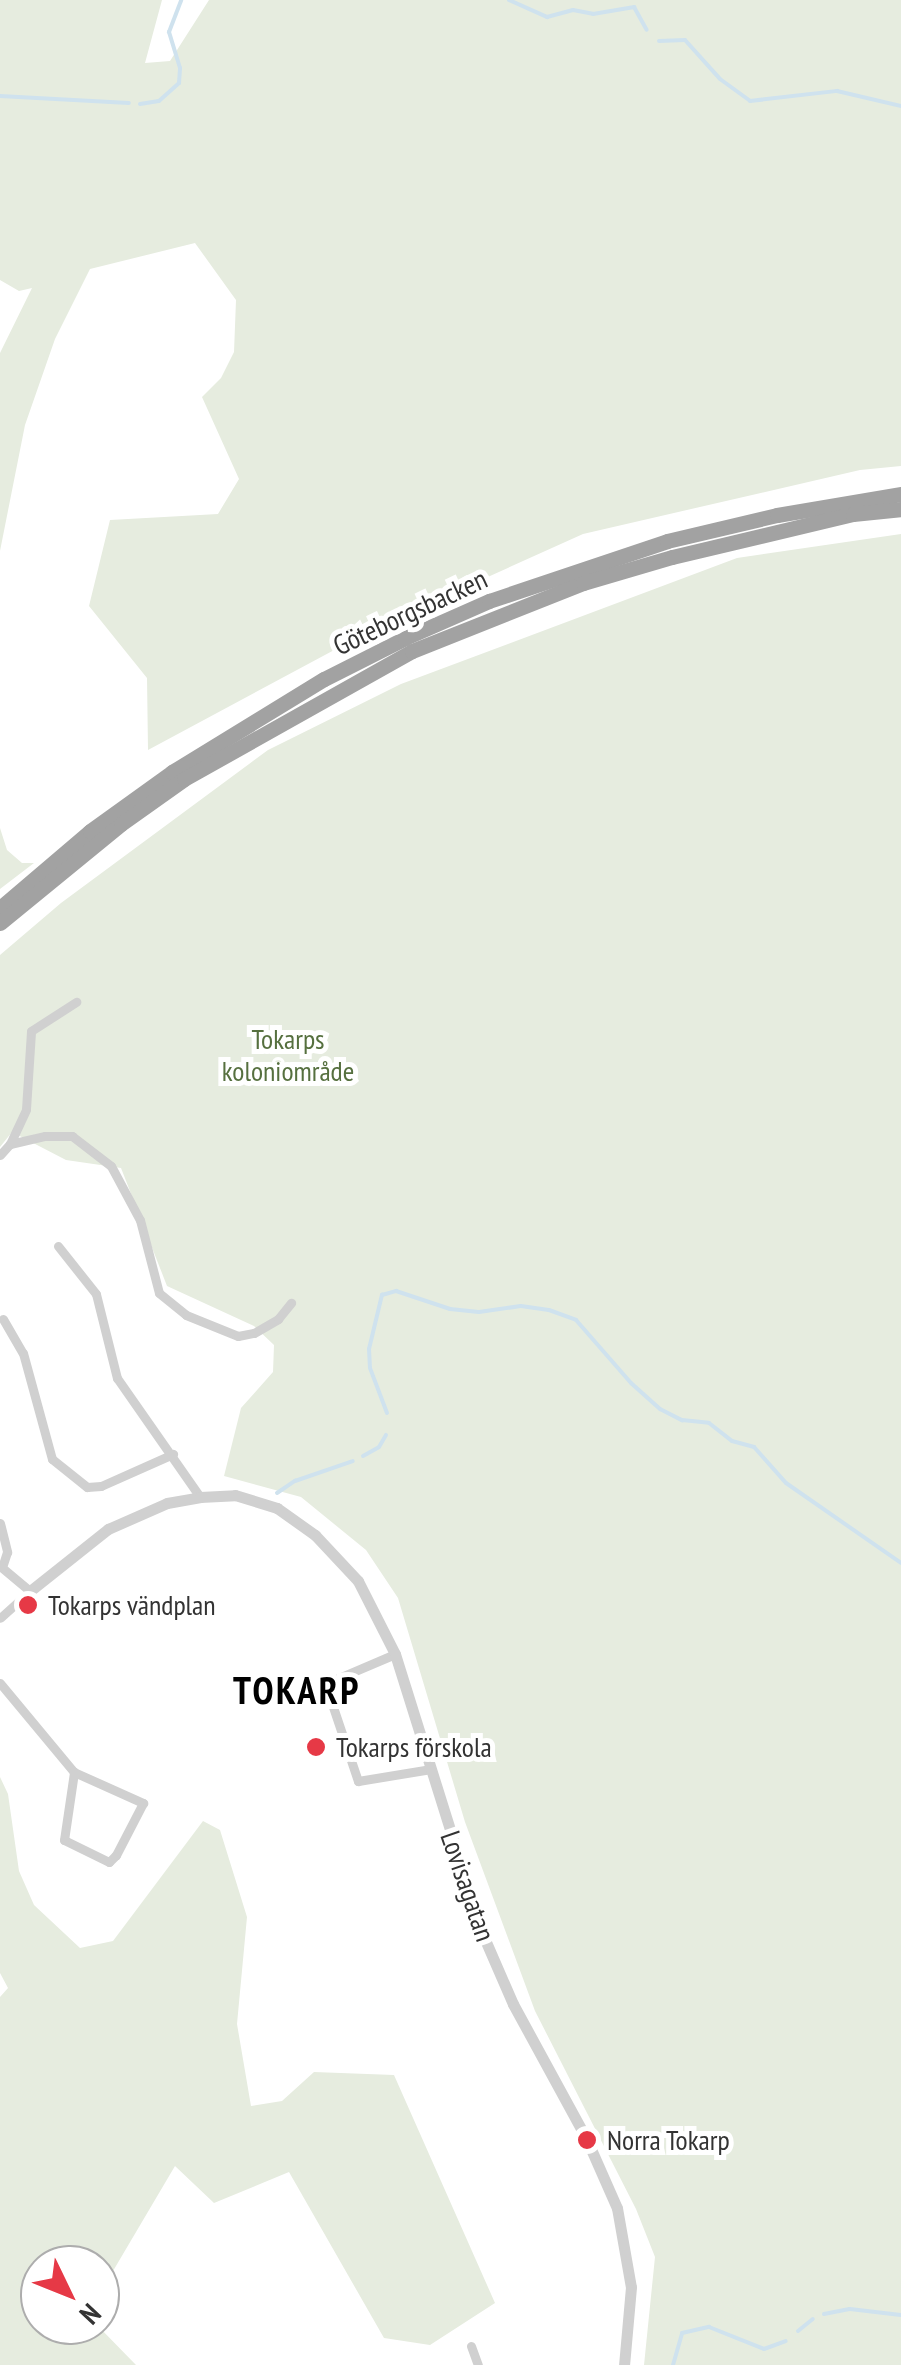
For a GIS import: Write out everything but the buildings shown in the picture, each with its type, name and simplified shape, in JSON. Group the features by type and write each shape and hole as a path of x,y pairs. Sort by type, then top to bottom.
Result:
{"highway":[{"name":"Göteborgsbacken","path":"0,908 90,831 172,772 324,679 405,638 489,601 667,541 777,514 901,494"},
{"name":"Göteborgsbacken","path":"0,924 121,824 184,779 412,652 583,583 672,557 853,514 901,509"}],"street":[{"path":"0,1155 10,1144 28,1098 32,1032 76,1002"},
{"path":"10,1144 45,1136 72,1136 111,1166 140,1220 159,1293 186,1315 232,1334 246,1335 278,1319 291,1304"},
{"path":"58,1246 96,1294 117,1378 200,1496"},
{"path":"3,1319 23,1353 52,1458 87,1487 101,1486 174,1454"},
{"name":"Lovisagatan","path":"0,1618 108,1528 167,1503 200,1496 258,1500 302,1524 358,1580 394,1654 461,1875 490,1952 617,2208 631,2287 624,2365"},
{"path":"0,1523 6,1536 2,1565 30,1591"},
{"path":"394,1654 334,1680 328,1686 329,1695 358,1781 431,1769"},
{"path":"0,1683 74,1772 143,1803 116,1855 108,1862 64,1840 74,1772"},
{"path":"471,2346 478,2365"}],"green space":[{"path":"0,0 162,0 145,63 170,61 209,0 901,0 901,466 860,470 583,534 379,626 148,750 147,678 89,606 110,520 218,514 239,479 202,397 221,378 234,352 236,300 195,243 90,269 55,339 25,425 0,551 0,353 32,288 19,291 0,280"},
{"name":"Tokarps koloniområde","path":"901,534 901,2365 644,2365 655,2257 636,2209 535,2011 465,1822 398,1598 366,1550 301,1497 224,1476 241,1408 273,1372 274,1345 254,1326 167,1286 121,1168 66,1160 12,1132 0,1147 0,955 61,903 268,750 401,684 737,558"},
{"path":"0,828 7,850 22,863 34,863 0,889"},
{"path":"0,1777 8,1794 19,1871 34,1905 80,1948 113,1941 203,1821 220,1830 247,1917 237,2024 251,2106 282,2101 314,2072 394,2075 495,2303 430,2345 384,2338 289,2172 214,2203 175,2166 120,2259 120,2245 20,2245 20,2345 116,2345 136,2365 0,2365 0,1997 8,1988 0,1973"}],"waterway":[{"path":"140,104 159,101 179,83 180,68 169,32 181,0"},
{"path":"509,0 547,17 573,10 593,14 634,7 647,30"},
{"path":"659,41 685,40 720,79 750,101 837,91 901,106"},
{"path":"0,96 129,103"},
{"path":"387,1413 370,1368 369,1349 382,1295 396,1291 450,1309 479,1312 521,1306 549,1310 576,1320 631,1383 660,1409 682,1420 709,1423 732,1441 754,1447 786,1483 901,1563"},
{"path":"363,1456 379,1447 386,1435"},
{"path":"277,1493 295,1481 353,1461"},
{"path":"824,2314 850,2309 901,2315"},
{"path":"798,2331 813,2319"},
{"path":"673,2365 682,2333 709,2327 764,2349 786,2341"}],"place":[{"name":"Tokarps vändplan","path":"28,1605"},
{"name":"Tokarps förskola","path":"316,1747"},
{"name":"Norra Tokarp","path":"587,2140"}],"district":[{"name":"TOKARP","path":"297,1690"}]}
